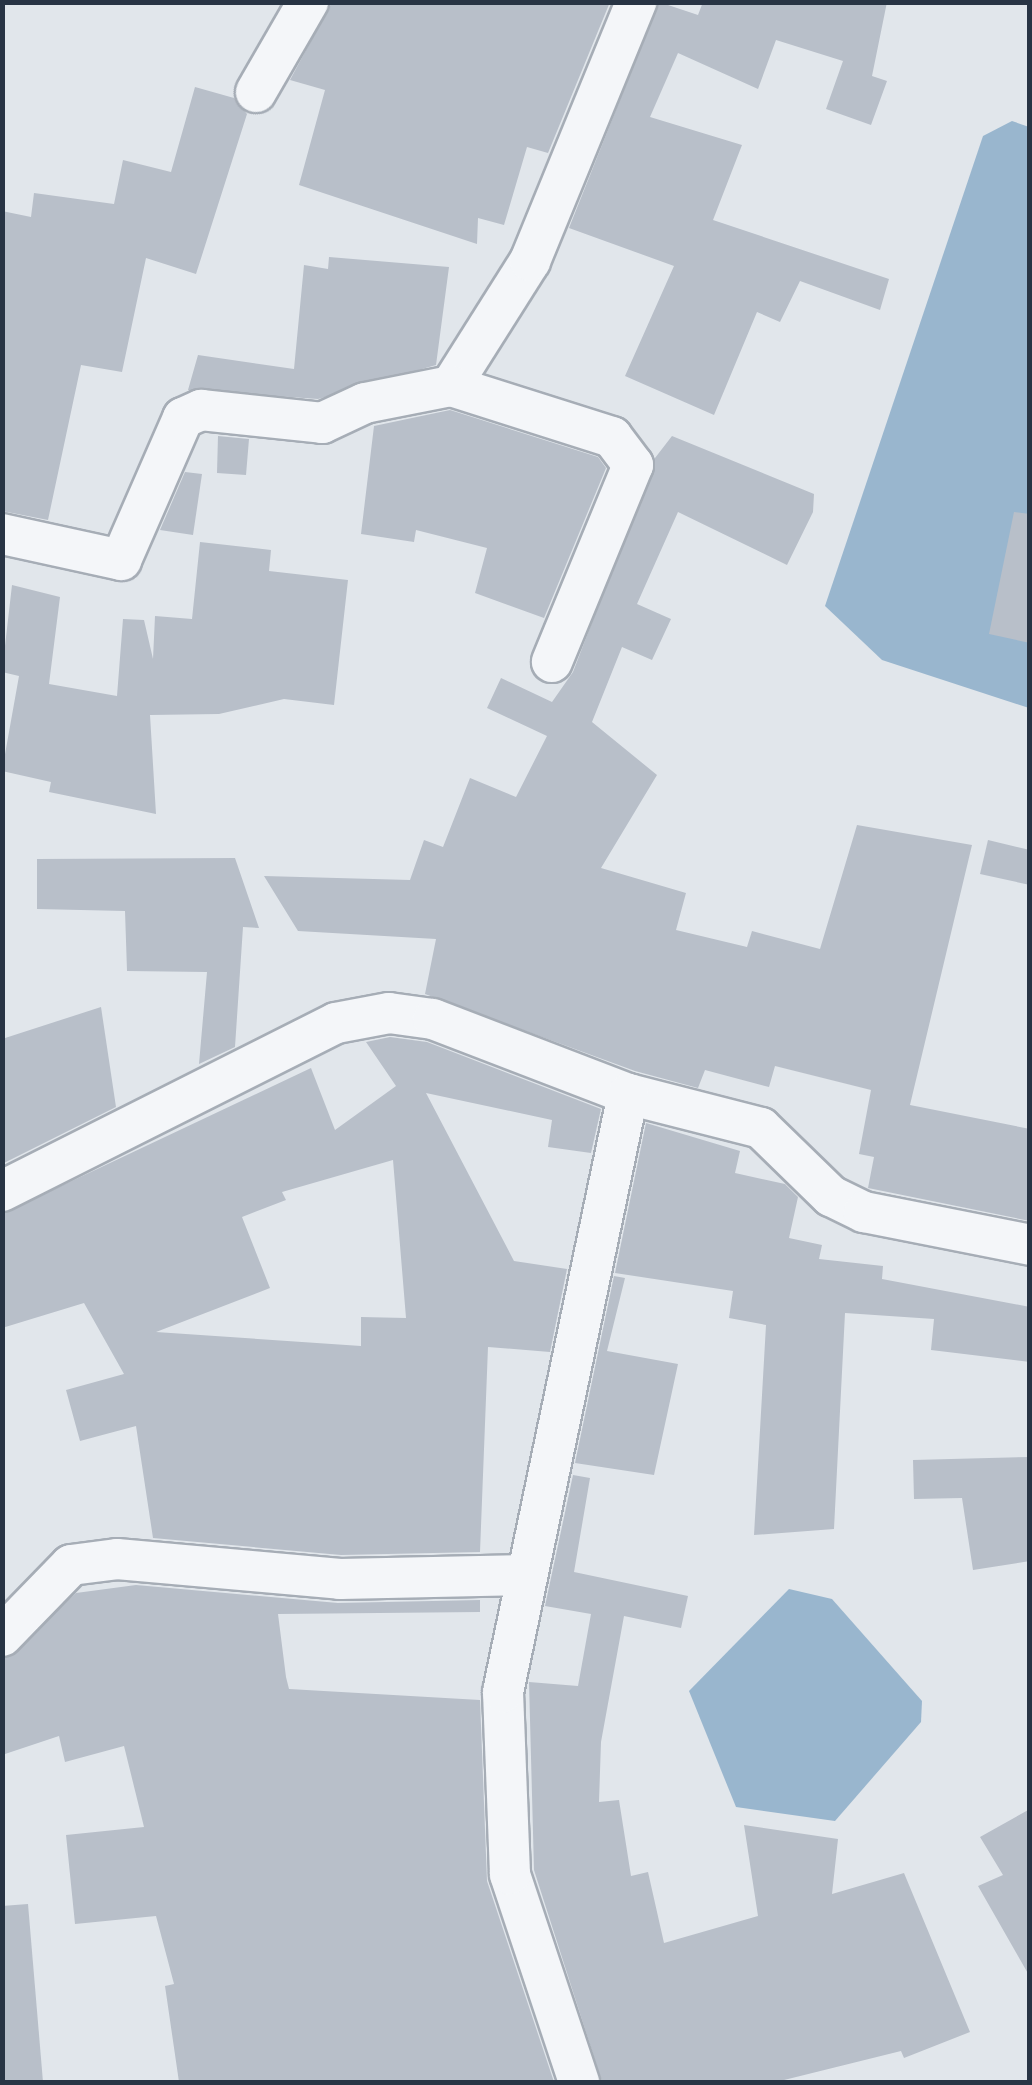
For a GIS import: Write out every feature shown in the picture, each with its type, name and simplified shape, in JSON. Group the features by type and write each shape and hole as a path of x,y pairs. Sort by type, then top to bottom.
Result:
{"street":[{"path":"256,92 308,2"},
{"path":"452,386 530,261 636,2"},
{"path":"2,534 121,560 183,418 201,410 322,423 365,403 452,386 612,437 633,465 552,662"},
{"path":"2,1191 336,1023 389,1012 433,1018 628,1094 761,1128 831,1196 864,1212 1030,1245"},
{"path":"578,2082 510,1874 503,1692 628,1094"},
{"path":"2,1636 71,1565 118,1559 357,1580 528,1575"}],"water":[{"path":"1012,121 1029,127 1029,708 882,660 825,606 983,136"},
{"path":"789,1589 832,1599 922,1701 921,1722 835,1821 736,1807 689,1691"}],"building":[{"path":"332,2 610,2 548,153 527,147 504,225 478,218 477,244 299,185 325,90 290,80"},
{"path":"659,2 698,15 703,2 887,2 872,76 887,81 871,125 826,109 843,61 776,40 758,89 678,53 650,117 742,145 713,220 889,279 880,310 800,281 780,322 757,312 714,415 625,376 674,266 569,228"},
{"path":"195,87 234,98 247,114 196,274 146,258 122,372 81,365 48,520 2,511 2,211 31,217 34,193 114,204 123,160 171,172"},
{"path":"329,257 449,267 436,365 318,399 188,390 198,355 294,369 304,265 328,269"},
{"path":"450,410 598,457 606,468 544,618 475,593 487,548 416,530 414,542 361,534 374,426"},
{"path":"218,436 249,439 246,475 217,473"},
{"path":"672,436 814,494 813,512 787,565 678,512 637,604 671,619 652,660 622,647 592,722 657,775 601,868 686,893 676,930 747,947 752,931 820,949 857,825 972,845 910,1105 1030,1129 1030,1221 868,1188 874,1157 859,1154 871,1090 775,1066 769,1087 705,1070 698,1088 635,1071 425,994 436,939 298,931 264,876 410,880 424,840 443,847 470,778 516,797 547,736 487,708 501,678 552,702 573,672 655,458"},
{"path":"185,472 202,474 193,535 160,530"},
{"path":"1014,512 1030,514 1030,643 989,634"},
{"path":"200,542 271,550 269,571 348,580 334,705 284,699 219,714 150,715 156,814 49,792 51,782 2,771 19,676 2,672 12,585 60,597 49,684 117,696 123,619 144,620 153,659 155,616 192,619"},
{"path":"988,840 1030,850 1030,885 980,874"},
{"path":"235,858 259,928 243,927 235,1047 199,1064 207,972 127,971 125,911 37,909 37,859"},
{"path":"101,1007 116,1107 2,1164 2,1039"},
{"path":"390,1037 427,1042 601,1109 591,1153 548,1147 552,1120 426,1093 514,1261 567,1269 550,1352 488,1347 480,1552 341,1555 153,1538 136,1426 80,1441 66,1390 124,1374 84,1303 2,1328 2,1214 311,1068 335,1130 396,1086 366,1042","holes":["393,1160 406,1318 361,1317 361,1346 156,1332 270,1288 242,1217 286,1200 282,1192"]},
{"path":"646,1123 740,1151 735,1173 785,1184 798,1197 789,1238 822,1245 819,1259 883,1266 882,1279 1030,1307 1030,1362 931,1350 934,1319 845,1313 834,1529 754,1535 766,1325 729,1318 733,1291 615,1273"},
{"path":"614,1276 625,1278 607,1351 678,1364 654,1475 575,1463"},
{"path":"1030,1457 1030,1561 973,1570 962,1498 914,1499 913,1460"},
{"path":"573,1475 590,1478 574,1572 688,1596 681,1628 624,1616 601,1742 599,1802 619,1800 631,1876 648,1872 664,1943 758,1916 744,1825 838,1839 832,1894 904,1873 970,2032 904,2058 901,2051 776,2082 602,2082 534,1870 529,1682 578,1686 591,1614 545,1606"},
{"path":"136,1585 338,1603 480,1600 480,1612 278,1614 286,1677 289,1689 480,1700 487,1881 554,2082 179,2082 165,1986 174,1984 156,1916 75,1924 66,1835 144,1827 124,1746 65,1762 59,1736 2,1755 2,1659 76,1593"},
{"path":"1030,1809 1030,1977 978,1886 1003,1875 980,1837"},
{"path":"28,1904 43,2082 2,2082 2,1906"}]}
